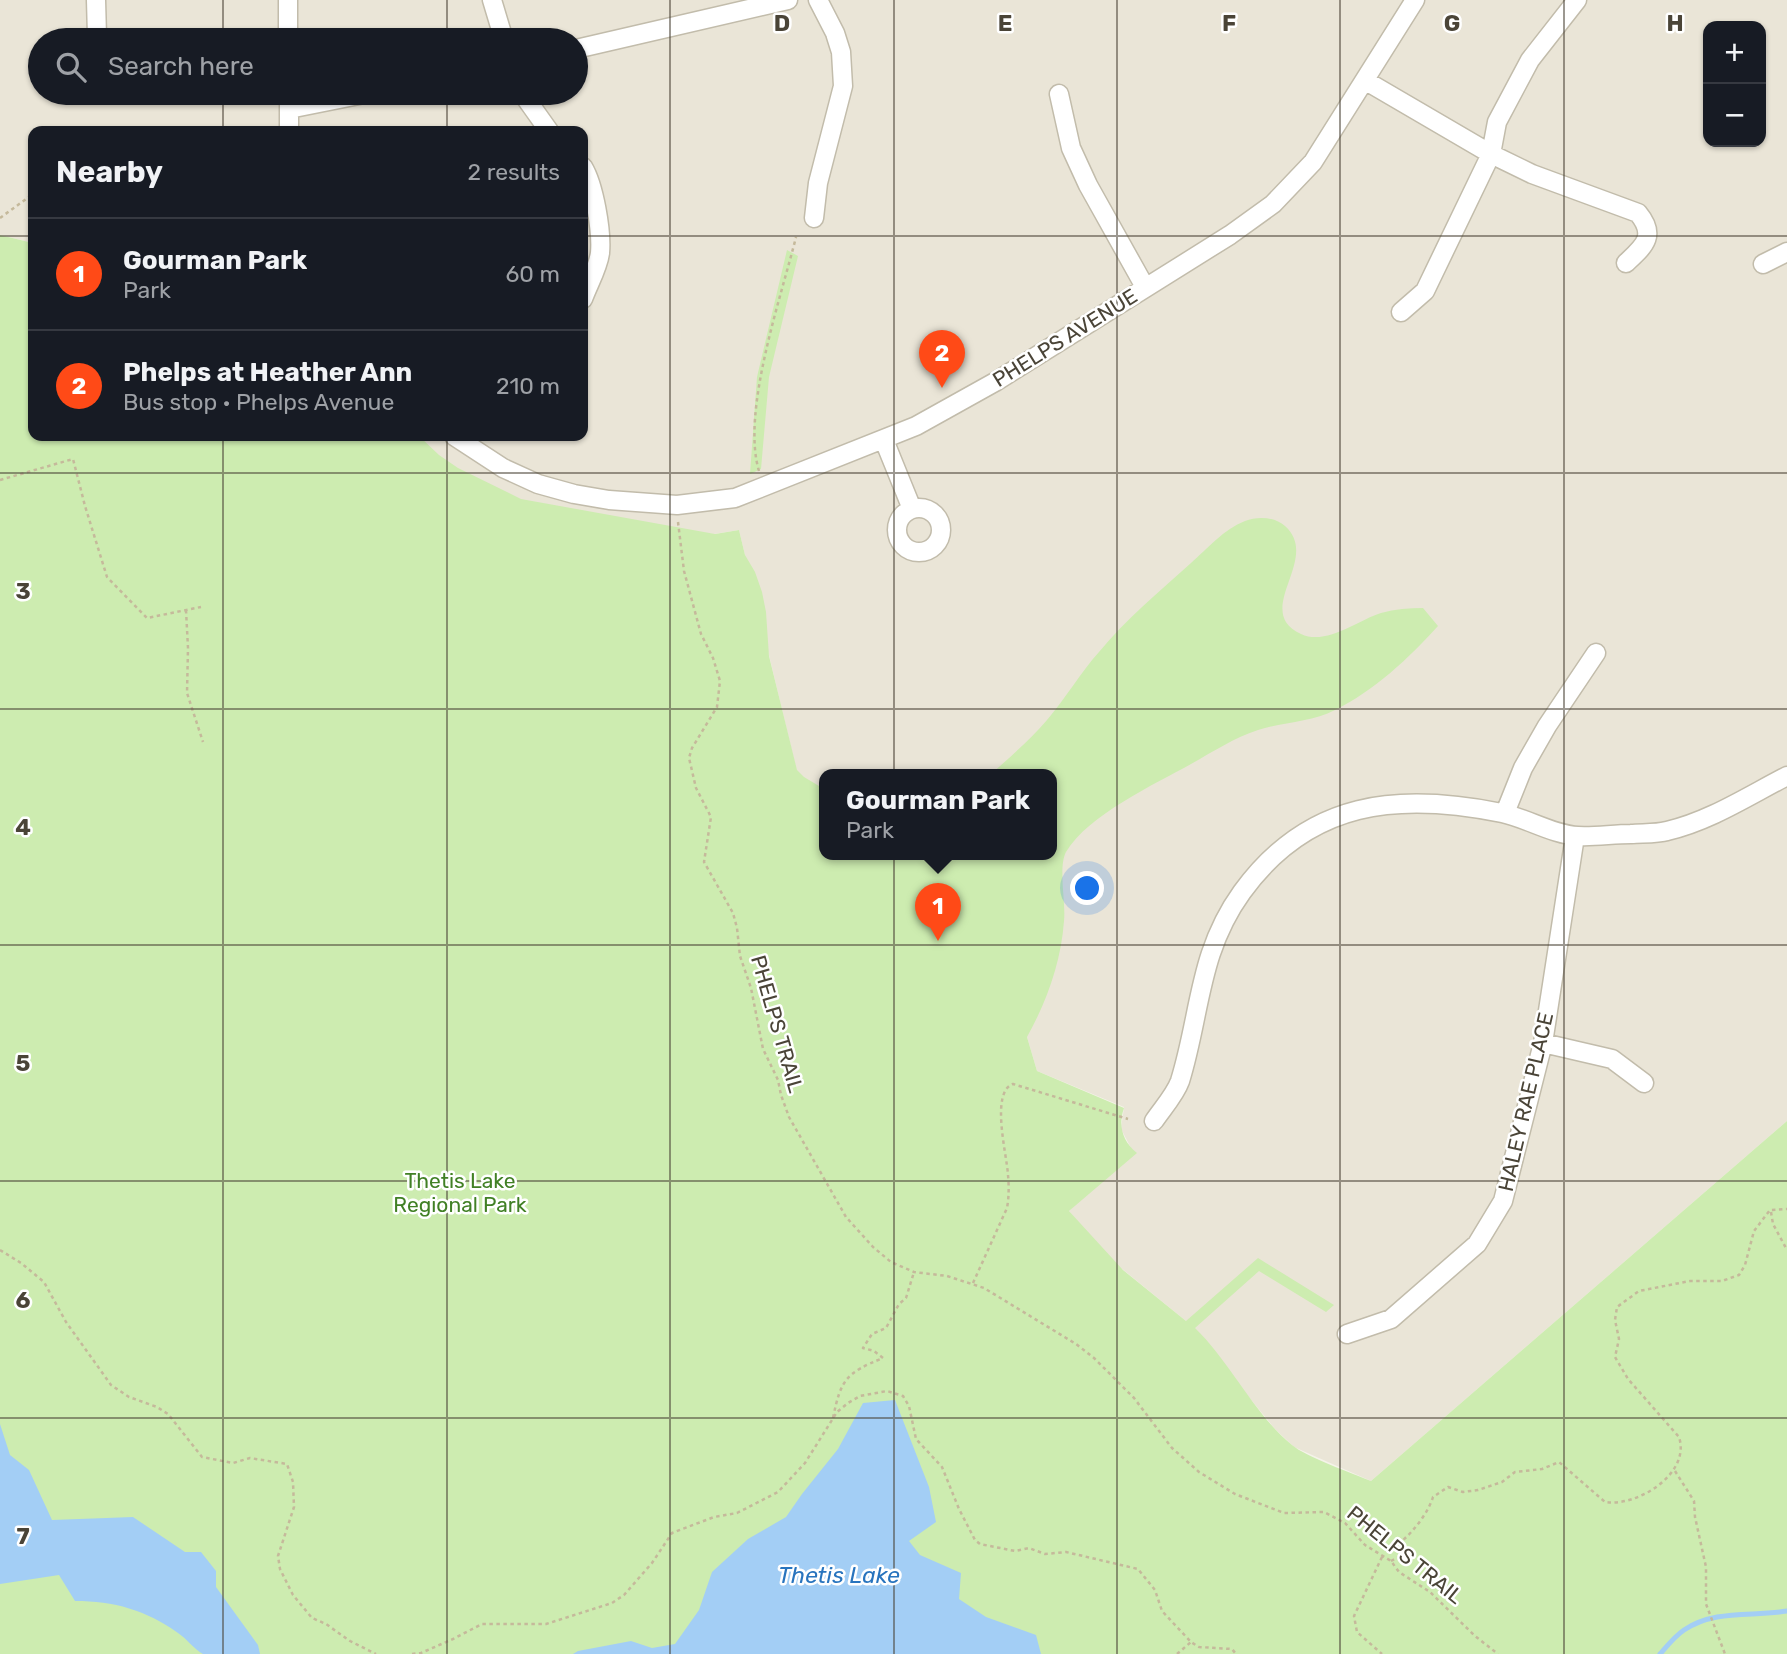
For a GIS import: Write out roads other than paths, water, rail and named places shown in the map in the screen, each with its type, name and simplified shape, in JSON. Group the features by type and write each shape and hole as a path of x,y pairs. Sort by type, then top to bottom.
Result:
{"street":[{"path":"96,0 97,28"},
{"path":"288,0 288,28"},
{"path":"492,0 500,28"},
{"path":"588,46 788,0"},
{"path":"814,218 818,183 843,79 841,52 835,33 818,0"},
{"name":"PHELPS AVENUE","path":"462,441 503,468 538,484 609,500 677,505 735,498 916,426 965,401 1230,235 1273,204 1313,162 1415,0"},
{"path":"1401,312 1425,290 1491,154 1497,122 1530,60 1577,0"},
{"path":"1366,81 1491,154 1532,174 1633,209 1647,225 1648,238 1626,262"},
{"path":"1059,94 1072,148 1088,185 1145,287"},
{"path":"289,105 289,126"},
{"path":"531,105 545,126"},
{"path":"588,175 594,191 600,253 588,285"},
{"path":"1763,264 1787,252"},
{"path":"884,440 912,509"},
{"path":"1505,813 1523,768 1596,653"},
{"path":"1154,1121 1179,1084 1205,966 1221,927 1241,893 1268,860 1304,831 1375,804 1442,803 1505,813 1575,836 1665,832 1711,817 1787,776"},
{"name":"HALEY RAE PLACE","path":"1347,1334 1391,1319 1477,1244 1503,1201 1543,1042 1575,836"},
{"path":"1543,1042 1612,1059 1644,1083"}],"water":[{"name":"Thetis Lake","path":"895,1400 929,1487 936,1522 909,1541 920,1555 961,1573 959,1599 986,1617 1036,1635 1041,1654 573,1654 631,1641 652,1648 675,1644 699,1610 712,1572 748,1539 786,1517 838,1449 863,1403"},
{"path":"0,1424 10,1455 29,1470 52,1520 133,1517 185,1552 201,1552 216,1571 216,1587 258,1645 260,1654 203,1654 178,1633 142,1613 116,1605 75,1601 59,1575 0,1584"}],"waterway":[{"path":"1660,1654 1674,1638 1696,1623 1721,1616 1787,1611"}],"place":[{"name":"Phelps at Heather Ann","path":"942,388"},
{"name":"Gourman Park","path":"938,941"}],"park label":[{"name":"Thetis Lake Regional Park","path":"460,1193"}]}
